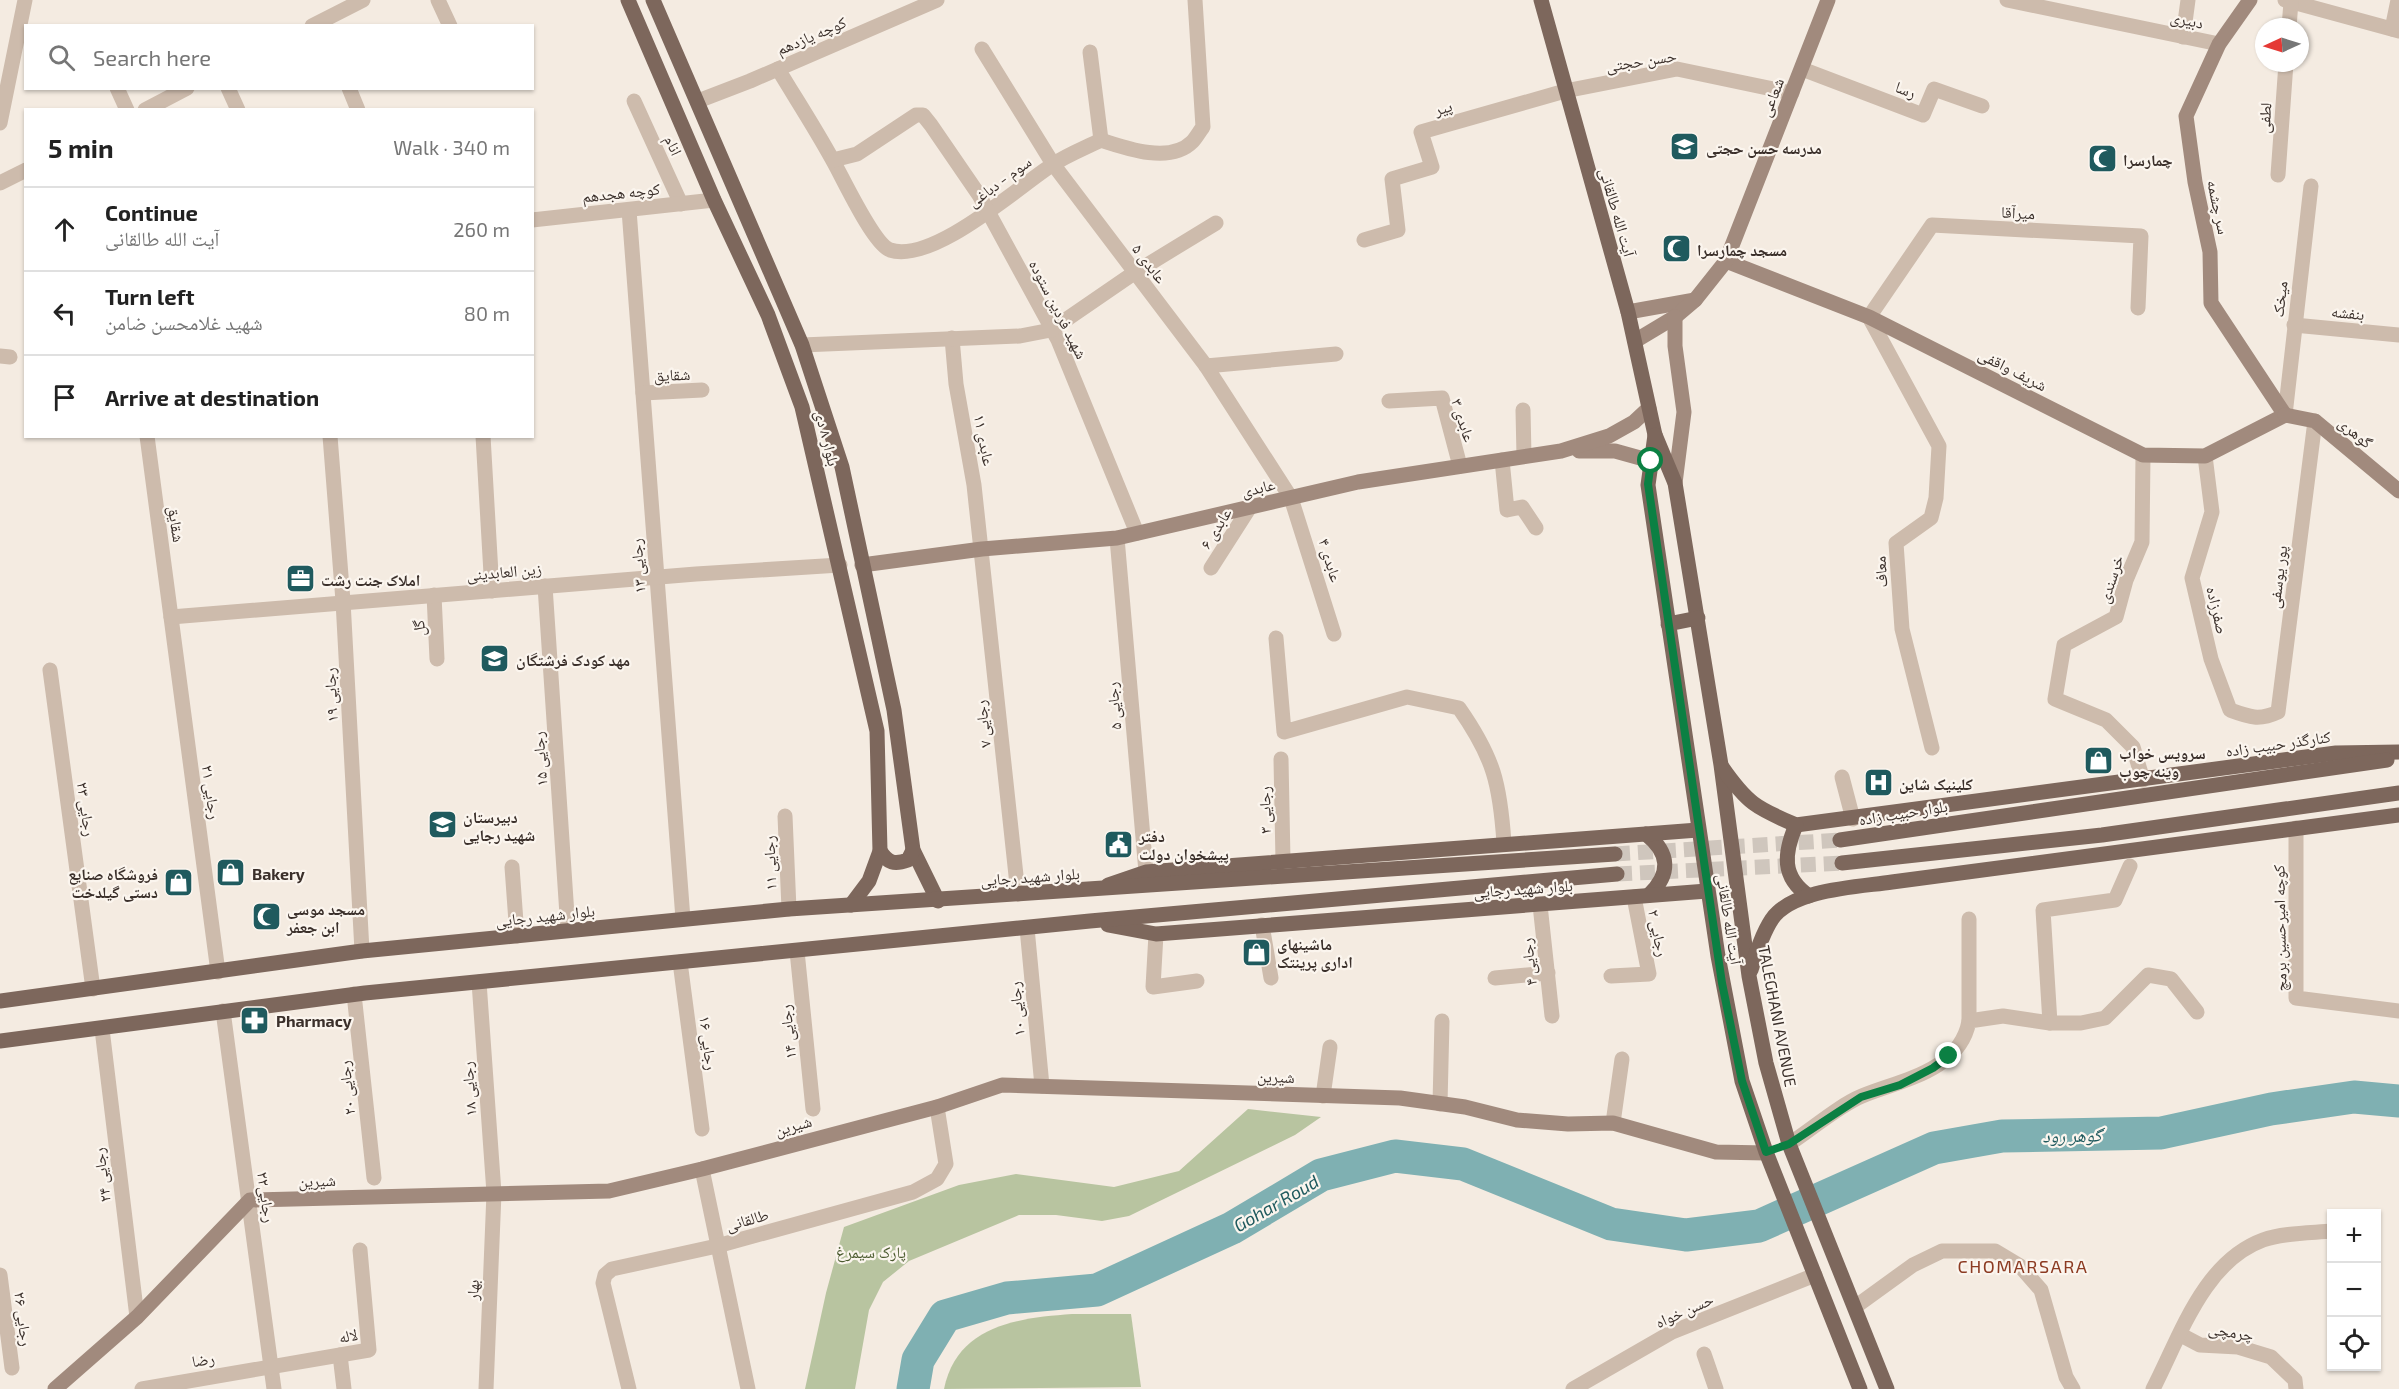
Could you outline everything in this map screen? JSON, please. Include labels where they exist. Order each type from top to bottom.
[{"type":"main road","name":"بلوار ۸ دی","points":[[628,0],[714,200],[768,315],[802,407],[877,732],[880,851],[869,881],[851,905]]},
{"type":"main road","name":"بلوار ۸ دی","points":[[653,0],[802,345],[842,467],[894,710],[913,850],[938,901]]},
{"type":"main road","name":"آیت الله طالقانی","points":[[1541,0],[1628,312],[1655,435],[1675,483],[1721,765]]},
{"type":"main road","name":"آیت الله طالقانی","points":[[1655,435],[1648,484],[1707,891],[1742,1081],[1766,1153],[1815,1275],[1856,1388]]},
{"type":"main road","points":[[1668,624],[1698,618]]},
{"type":"main road","name":"کنارگذر حبیب زاده","points":[[1721,765],[1742,795],[1764,811],[1796,825],[2336,753],[2399,752]]},
{"type":"main road","name":"بلوار حبیب زاده","points":[[1840,840],[2399,758]]},
{"type":"main road","name":"TALEGHANI AVENUE","points":[[1721,765],[1749,976],[1766,1063],[1789,1145],[1887,1389]]},
{"type":"main road","points":[[1842,863],[2102,836],[2399,793]]},
{"type":"main road","points":[[1749,976],[1772,918],[1792,902],[1809,896],[1892,882],[2399,815]]},
{"type":"main road","points":[[1796,825],[1787,846],[1786,862],[1790,877],[1809,896]]},
{"type":"main road","name":"بلوار شهید رجایی","points":[[1097,889],[1146,872],[1698,830]]},
{"type":"main road","points":[[1641,896],[1661,884],[1664,865],[1663,854],[1658,844],[1646,834]]},
{"type":"main road","points":[[880,851],[886,860],[897,864],[908,860],[913,850]]},
{"type":"main road","name":"بلوار شهید رجایی","points":[[0,1001],[362,951],[683,918],[1615,854]]},
{"type":"main road","name":"بلوار شهید رجایی","points":[[0,1041],[354,994],[1090,921],[1617,874]]},
{"type":"main road","name":"بلوار شهید رجایی","points":[[1090,921],[1156,934],[1707,891]]},
{"type":"main road","points":[[1766,1153],[1789,1145]]},
{"type":"street","points":[[0,123],[25,0]]},
{"type":"street","points":[[317,24],[363,0]]},
{"type":"street","points":[[438,0],[449,24]]},
{"type":"street","name":"کوچه یازدهم","points":[[698,101],[937,0]]},
{"type":"street","points":[[1090,52],[1101,140],[1145,153],[1181,150],[1192,142],[1203,127],[1195,0]]},
{"type":"street","name":"شعاعی","points":[[1635,341],[1675,317],[1695,300],[1726,261],[1828,0]]},
{"type":"street","name":"دبیری","points":[[2007,0],[2219,45]]},
{"type":"street","points":[[2183,37],[2188,0]]},
{"type":"street","name":"سر چشمه","points":[[2250,0],[2219,45],[2187,116],[2195,182],[2210,252],[2211,303],[2284,415]]},
{"type":"street","points":[[2289,18],[2288,1],[2395,30],[2398,0]]},
{"type":"street","name":"عابدی ۵","points":[[982,49],[1053,164],[1206,366],[1291,498]]},
{"type":"street","name":"سوم - دباغی","points":[[778,69],[833,160],[850,196],[884,246],[890,250],[919,248],[963,230],[1053,164],[1101,140]]},
{"type":"street","name":"حسن حجتی","points":[[1565,91],[1677,69],[1792,93]]},
{"type":"street","name":"رسا","points":[[1802,69],[1923,115],[1934,89],[1982,106]]},
{"type":"street","name":"لطفی","points":[[2278,175],[2285,72]]},
{"type":"street","points":[[118,90],[126,108]]},
{"type":"street","points":[[149,108],[183,90]]},
{"type":"street","points":[[229,90],[237,108]]},
{"type":"street","points":[[350,90],[357,108]]},
{"type":"street","name":"پیر","points":[[1364,240],[1398,230],[1392,179],[1432,167],[1421,132],[1565,91]]},
{"type":"street","name":"انام","points":[[634,101],[681,204]]},
{"type":"street","name":"شهید فردین ستوده","points":[[833,160],[857,154],[889,135],[904,122],[916,115],[923,115],[988,211],[1058,340],[1137,532]]},
{"type":"street","points":[[0,183],[24,174]]},
{"type":"street","name":"میخک","points":[[2284,415],[2311,186]]},
{"type":"street","name":"کوچه هجدهم","points":[[534,220],[714,200]]},
{"type":"street","name":"رجایی ۱۳","points":[[629,210],[683,918]]},
{"type":"street","points":[[802,345],[1020,336],[1051,330],[1134,273],[1216,223]]},
{"type":"street","name":"میرآقا","points":[[1869,317],[1932,225],[2141,236],[2138,308]]},
{"type":"street","name":"شریف واقفی","points":[[1726,261],[1869,317],[2143,455],[2205,456],[2284,415]]},
{"type":"street","points":[[1628,312],[1695,300]]},
{"type":"street","points":[[1675,317],[1675,346],[1684,412],[1675,483]]},
{"type":"street","name":"معاف","points":[[1869,317],[1939,446],[1936,498],[1931,518],[1896,543],[1902,629],[1932,748]]},
{"type":"street","name":"بنفشه","points":[[2294,325],[2399,335]]},
{"type":"street","name":"عابدی ۱۱","points":[[952,338],[956,384],[974,485],[982,549]]},
{"type":"street","points":[[1206,366],[1336,354]]},
{"type":"street","name":"شقایق","points":[[643,393],[702,390]]},
{"type":"street","name":"عابدی ۳","points":[[1389,401],[1442,398],[1460,466]]},
{"type":"street","name":"عابدی","points":[[862,565],[982,549],[1117,538],[1358,482],[1561,451],[1609,436],[1634,422],[1649,408]]},
{"type":"street","points":[[1523,410],[1524,456]]},
{"type":"street","name":"گوهری","points":[[2284,415],[2315,422],[2399,491]]},
{"type":"street","name":"پور یوسفی","points":[[2255,719],[2278,712],[2315,422]]},
{"type":"street","name":"شقایق","points":[[147,438],[171,617]]},
{"type":"street","name":"رجایی ۱۹","points":[[330,438],[343,601],[362,951]]},
{"type":"street","points":[[483,438],[492,591]]},
{"type":"street","points":[[1561,451],[1615,451],[1651,461]]},
{"type":"street","name":"خرسندی","points":[[2143,455],[2142,542],[2126,580],[2116,617],[2064,645],[2055,699],[2106,720],[2133,747],[2143,780]]},
{"type":"street","name":"صفرزاده","points":[[2205,456],[2211,512],[2192,578],[2211,659],[2230,710],[2255,719]]},
{"type":"street","points":[[1502,460],[1507,510],[1522,507],[1536,528]]},
{"type":"street","name":"عابدی ۴","points":[[1291,498],[1334,634]]},
{"type":"street","name":"عابدی ۶","points":[[1211,568],[1250,507]]},
{"type":"street","name":"رجایی ۵","points":[[1117,538],[1146,872]]},
{"type":"street","name":"رجایی ۷","points":[[982,549],[1018,894]]},
{"type":"street","name":"زین العابدینی","points":[[171,617],[343,601],[840,565]]},
{"type":"street","name":"رجایی ۱۵","points":[[545,586],[568,930]]},
{"type":"street","name":"گل","points":[[434,595],[437,659]]},
{"type":"street","name":"رجایی ۲۱","points":[[171,617],[218,972]]},
{"type":"street","points":[[1276,638],[1284,732],[1407,697],[1459,708],[1492,763],[1501,800],[1504,843]]},
{"type":"street","name":"رجایی ۲۳","points":[[50,670],[93,989]]},
{"type":"street","name":"رجایی ۳","points":[[1281,759],[1283,861]]},
{"type":"street","points":[[1842,777],[1853,819]]},
{"type":"street","name":"رجایی ۱۱","points":[[785,816],[789,909]]},
{"type":"street","name":"کوچه امیرحسین برمچ","points":[[2296,828],[2296,998],[2399,1011]]},
{"type":"street","points":[[2050,1023],[2043,910],[2115,900],[2130,866]]},
{"type":"street","points":[[512,867],[516,936]]},
{"type":"street","name":"رجایی ۲","points":[[1611,976],[1649,974],[1641,896]]},
{"type":"street","name":"رجایی ۴","points":[[1540,905],[1552,1016]]},
{"type":"street","points":[[1789,1145],[1861,1097],[1900,1085],[1933,1068],[1955,1048],[1967,1033],[1969,919]]},
{"type":"street","points":[[1262,925],[1271,978]]},
{"type":"street","name":"رجایی ۱۰","points":[[1027,928],[1042,1086]]},
{"type":"street","points":[[1156,934],[1153,987],[1197,981]]},
{"type":"street","name":"رجایی ۱۴","points":[[797,951],[813,1109]]},
{"type":"street","name":"رجایی ۱۶","points":[[680,962],[702,1129]]},
{"type":"street","points":[[1495,978],[1548,973]]},
{"type":"street","points":[[1969,1021],[2003,1016],[2050,1023],[2081,1023],[2105,1018],[2148,975],[2171,979],[2197,1012]]},
{"type":"street","name":"رجایی ۱۸","points":[[479,982],[494,1193]]},
{"type":"street","name":"رجایی ۲۰","points":[[354,994],[374,1178]]},
{"type":"street","name":"۲۲رجایی","points":[[223,1011],[274,1389]]},
{"type":"street","points":[[1440,1104],[1442,1021]]},
{"type":"street","name":"رجایی ۲۴","points":[[102,1029],[137,1317]]},
{"type":"street","points":[[1323,1096],[1330,1047]]},
{"type":"street","points":[[1613,1123],[1622,1059]]},
{"type":"street","name":"شیرین","points":[[250,1200],[609,1191],[937,1107],[1002,1085],[1400,1098],[1517,1120],[1568,1124],[1613,1123],[1716,1152],[1766,1153]]},
{"type":"street","name":"طالقانی","points":[[629,1389],[603,1283],[605,1275],[612,1269],[717,1246],[913,1192],[942,1174],[947,1156],[937,1107]]},
{"type":"street","points":[[702,1169],[748,1389]]},
{"type":"street","name":"بهار","points":[[486,1389],[494,1193]]},
{"type":"street","points":[[55,1389],[137,1317],[250,1200]]},
{"type":"street","points":[[2153,1389],[2204,1286],[2235,1255],[2264,1240],[2327,1232]]},
{"type":"street","name":"لاله","points":[[272,1366],[365,1351],[369,1347],[360,1250]]},
{"type":"street","points":[[1855,1307],[1913,1265],[1942,1251],[1995,1251],[2020,1266],[2041,1290],[2066,1377],[2073,1389]]},
{"type":"street","name":"رجایی ۲۶","points":[[0,1275],[12,1368]]},
{"type":"street","name":"حسن خواه","points":[[1574,1389],[1672,1332],[1815,1275]]},
{"type":"street","name":"چرمچی","points":[[2181,1335],[2200,1345],[2238,1347],[2271,1357],[2295,1380],[2296,1389]]},
{"type":"street","points":[[1704,1354],[1716,1389]]},
{"type":"street","points":[[340,1355],[344,1389]]},
{"type":"street","name":"رضا","points":[[142,1389],[272,1366]]},
{"type":"green space","name":"پارک سیمرغ","points":[[1248,1109],[1321,1117],[1295,1135],[1129,1216],[1102,1221],[1056,1215],[1019,1215],[909,1261],[883,1282],[869,1310],[855,1389],[805,1389],[826,1293],[844,1227],[959,1185],[1016,1174],[1114,1187],[1179,1171]]},
{"type":"green space","points":[[1072,1314],[1131,1314],[1141,1387],[944,1389],[951,1368],[962,1351],[976,1338],[993,1329],[1031,1318]]},
{"type":"waterway","name":"Gohar Roud","points":[[913,1389],[918,1360],[945,1316],[1007,1298],[1097,1290],[1232,1228],[1321,1175],[1395,1156],[1463,1164],[1611,1224],[1686,1235],[1759,1226],[1934,1148],[2002,1136],[2161,1133],[2271,1109],[2354,1097],[2399,1101]]},
{"type":"tunnel","points":[[1615,854],[1840,840]]},
{"type":"tunnel","points":[[1617,874],[1842,863]]},
{"type":"place","name":"مدرسه حسن حجتی","points":[[1685,147]]},
{"type":"place","name":"چمارسرا","points":[[2102,159]]},
{"type":"place","name":"مسجد چمارسرا","points":[[1676,249]]},
{"type":"place","name":"املاک جنت رشت","points":[[300,579]]},
{"type":"place","name":"مهد کودک فرشتگان","points":[[495,659]]},
{"type":"place","name":"سرویس خواب وینه چوب","points":[[2098,761]]},
{"type":"place","name":"کلینیک شاین","points":[[1878,783]]},
{"type":"place","name":"دبیرستان شهید رجایی","points":[[442,825]]},
{"type":"place","name":"دفتر پیشخوان دولت","points":[[1118,844]]},
{"type":"place","name":"Bakery","points":[[231,873]]},
{"type":"place","name":"فروشگاه صنایع دستی گیلدخت","points":[[179,882]]},
{"type":"place","name":"مسجد موسی ابن جعفر","points":[[266,917]]},
{"type":"place","name":"ماشینهای اداری پرینتک","points":[[1256,952]]},
{"type":"place","name":"Pharmacy","points":[[255,1020]]},
{"type":"district","name":"CHOMARSARA","points":[[2023,1266]]},
{"type":"route","points":[[1651,461],[1648,484],[1722,983],[1742,1081],[1766,1152],[1789,1144],[1861,1097],[1900,1085],[1933,1068],[1949,1056]]},
{"type":"water label","name":"گوهر رود","points":[[2072,1135]]}]
